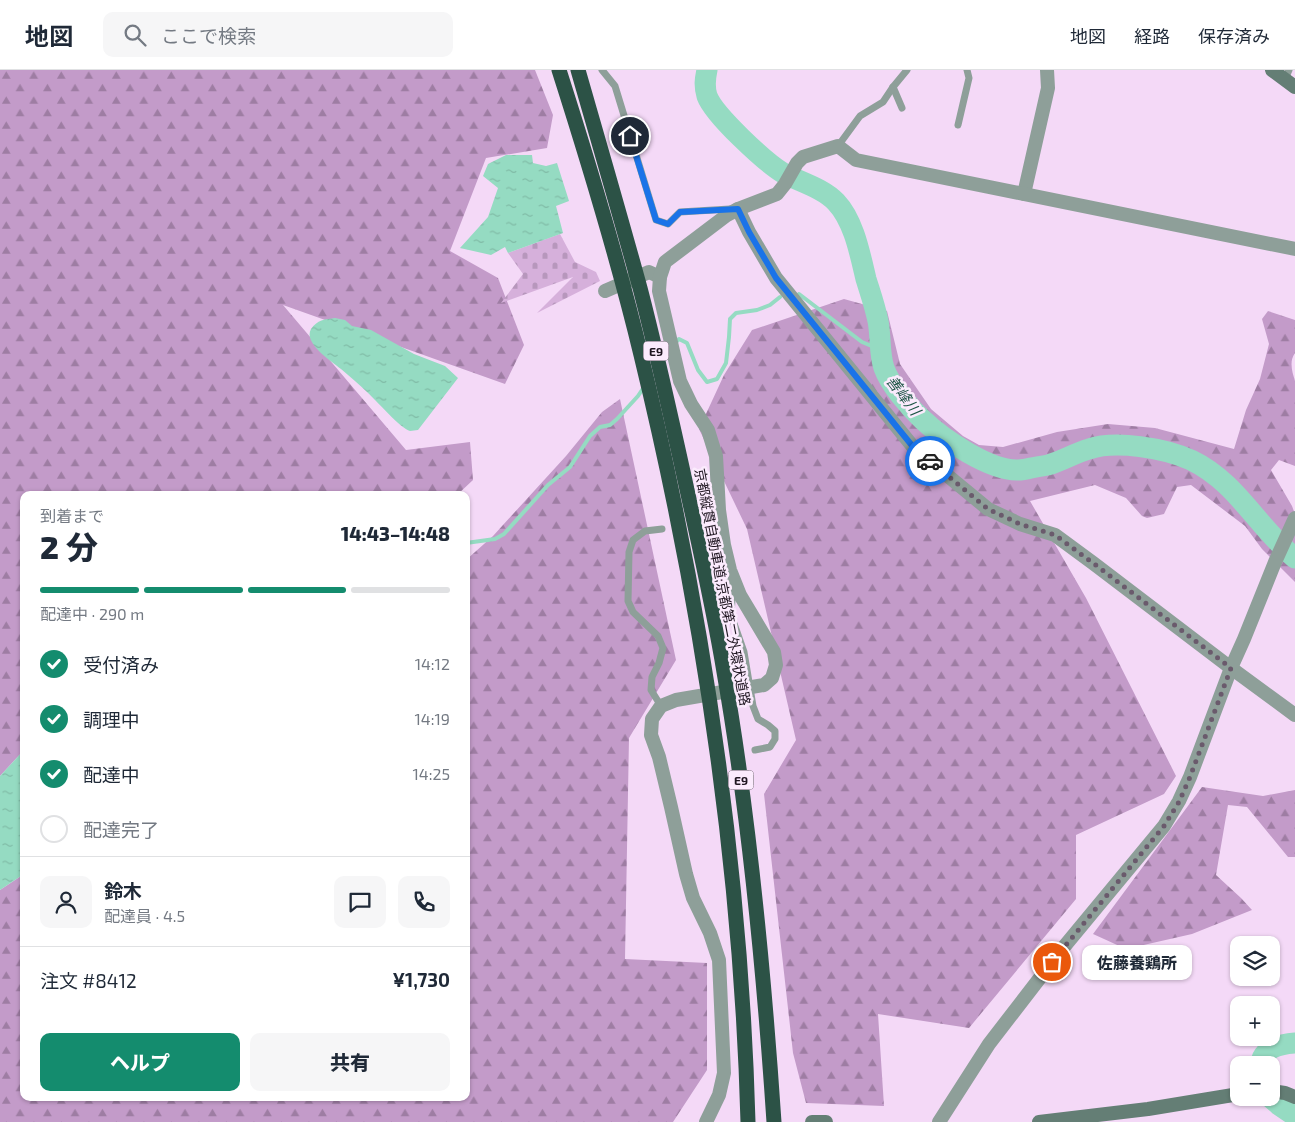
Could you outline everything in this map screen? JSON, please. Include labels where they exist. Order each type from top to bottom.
[{"type":"highway","name":"E9","points":[[559,70],[608,232],[641,354],[682,544],[703,664],[725,815],[740,964],[748,1090],[748,1122]]},
{"type":"highway","name":"京都縦貫自動車道;京都第二外環状道路","points":[[578,70],[654,342],[684,474],[724,671],[736,745],[758,918],[774,1122]]},
{"type":"main road","points":[[1272,70],[1290,79]]},
{"type":"main road","points":[[1280,1093],[1295,1097]]},
{"type":"main road","points":[[1039,1122],[1148,1109],[1230,1095]]},
{"type":"main road","points":[[812,1122],[826,1122]]},
{"type":"street","points":[[1024,194],[1048,88],[1047,70]]},
{"type":"street","points":[[706,1122],[719,1095],[724,1073],[719,960],[710,933],[693,898],[686,874],[659,757],[651,735],[652,719],[661,706],[676,700],[764,685],[772,678],[776,666],[774,652],[740,595],[730,570],[724,546],[719,510],[716,456],[708,430],[691,404],[680,381],[659,292],[660,278],[665,262],[727,215],[777,194],[803,157],[838,146],[856,160],[1295,249]]},
{"type":"street","points":[[738,209],[776,278],[914,448],[988,509],[1020,524],[1055,535],[1295,715]]},
{"type":"street","points":[[605,291],[649,272],[660,278]]},
{"type":"street","points":[[939,1122],[989,1044],[1063,948],[1172,814],[1190,777],[1231,668],[1294,520]]},
{"type":"lane","points":[[602,70],[615,86],[656,220],[668,224],[680,212],[738,209]]},
{"type":"lane","points":[[838,146],[860,116],[883,102],[907,70]]},
{"type":"lane","points":[[958,125],[969,78],[967,70]]},
{"type":"lane","points":[[893,87],[902,108]]},
{"type":"lane","points":[[661,706],[650,690],[652,677],[662,648],[658,636],[633,612],[628,601],[629,552],[633,540],[645,531],[662,529]]},
{"type":"lane","points":[[737,588],[732,600],[731,616],[744,652],[752,706],[758,719],[768,724],[775,731],[775,739],[770,747],[754,750]]},
{"type":"green space","points":[[0,70],[535,70],[553,115],[547,148],[486,158],[450,251],[498,278],[524,345],[505,384],[283,305],[406,450],[470,442],[473,480],[461,491],[20,491],[20,754],[0,776]]},
{"type":"green space","points":[[560,234],[575,262],[596,272],[600,281],[537,313],[573,277],[501,303],[523,274],[508,253]]},
{"type":"green space","points":[[844,299],[887,311],[900,364],[931,409],[963,436],[979,445],[1003,447],[1057,432],[1108,424],[1155,428],[1234,449],[1246,410],[1260,379],[1269,344],[1262,319],[1268,311],[1295,320],[1295,353],[1292,370],[1295,381],[1295,466],[1279,460],[1271,470],[1295,514],[1295,582],[1262,549],[1245,526],[1191,485],[1177,487],[1164,514],[1147,518],[1142,516],[1126,498],[1095,485],[1030,501],[1086,598],[1176,776],[1164,794],[1076,835],[1076,899],[969,1028],[878,1014],[884,1106],[806,1103],[793,1053],[764,794],[796,740],[747,529],[699,429],[724,375],[752,330]]},
{"type":"green space","points":[[620,399],[676,660],[629,738],[625,959],[707,963],[707,1070],[673,1122],[0,1122],[0,890],[20,877],[20,1101],[470,1101],[470,556],[493,536],[566,456],[602,412]]},
{"type":"green space","points":[[1202,787],[1263,796],[1295,790],[1295,857],[1288,857],[1247,807],[1228,805],[1216,875],[1252,910],[1192,934],[1126,949],[1093,934]]},
{"type":"water","points":[[506,155],[532,155],[533,163],[546,166],[557,163],[569,201],[556,206],[563,233],[508,253],[505,247],[491,255],[460,248],[488,217],[498,188],[483,176],[488,164]]},
{"type":"water","points":[[335,318],[345,320],[352,326],[371,330],[414,354],[445,366],[458,378],[418,430],[410,431],[401,425],[361,386],[314,346],[310,334],[313,326],[319,322]]},
{"type":"water","points":[[20,754],[20,877],[0,890],[0,776]]},
{"type":"waterway","name":"善峰川","points":[[707,70],[705,83],[707,96],[729,126],[753,149],[783,173],[825,193],[842,210],[856,238],[879,327],[881,356],[884,368],[901,396],[932,428],[981,460],[1007,469],[1021,470],[1048,465],[1089,449],[1113,445],[1154,449],[1180,456],[1207,469],[1221,480],[1269,533],[1295,558]]},
{"type":"waterway","points":[[799,294],[862,342],[881,350]]},
{"type":"waterway","points":[[675,343],[679,339],[687,343],[698,370],[707,382],[717,379],[726,363],[730,319],[736,313],[757,310],[770,305],[780,297]]},
{"type":"waterway","points":[[470,542],[495,539],[504,534],[548,485],[570,467],[590,436],[600,427],[610,425],[617,419],[644,387]]},
{"type":"waterway","points":[[1264,1056],[1273,1048],[1295,1043]]},
{"type":"waterway","points":[[1280,1106],[1295,1116]]},
{"type":"way so far","points":[[930,461],[988,509],[1020,524],[1055,535],[1231,668],[1190,777],[1172,814],[1052,962]]},
{"type":"place","name":"佐藤養鶏所","points":[[1052,962]]},
{"type":"route","points":[[630,136],[656,220],[668,224],[680,212],[738,209],[776,278],[914,448],[930,461]]}]
